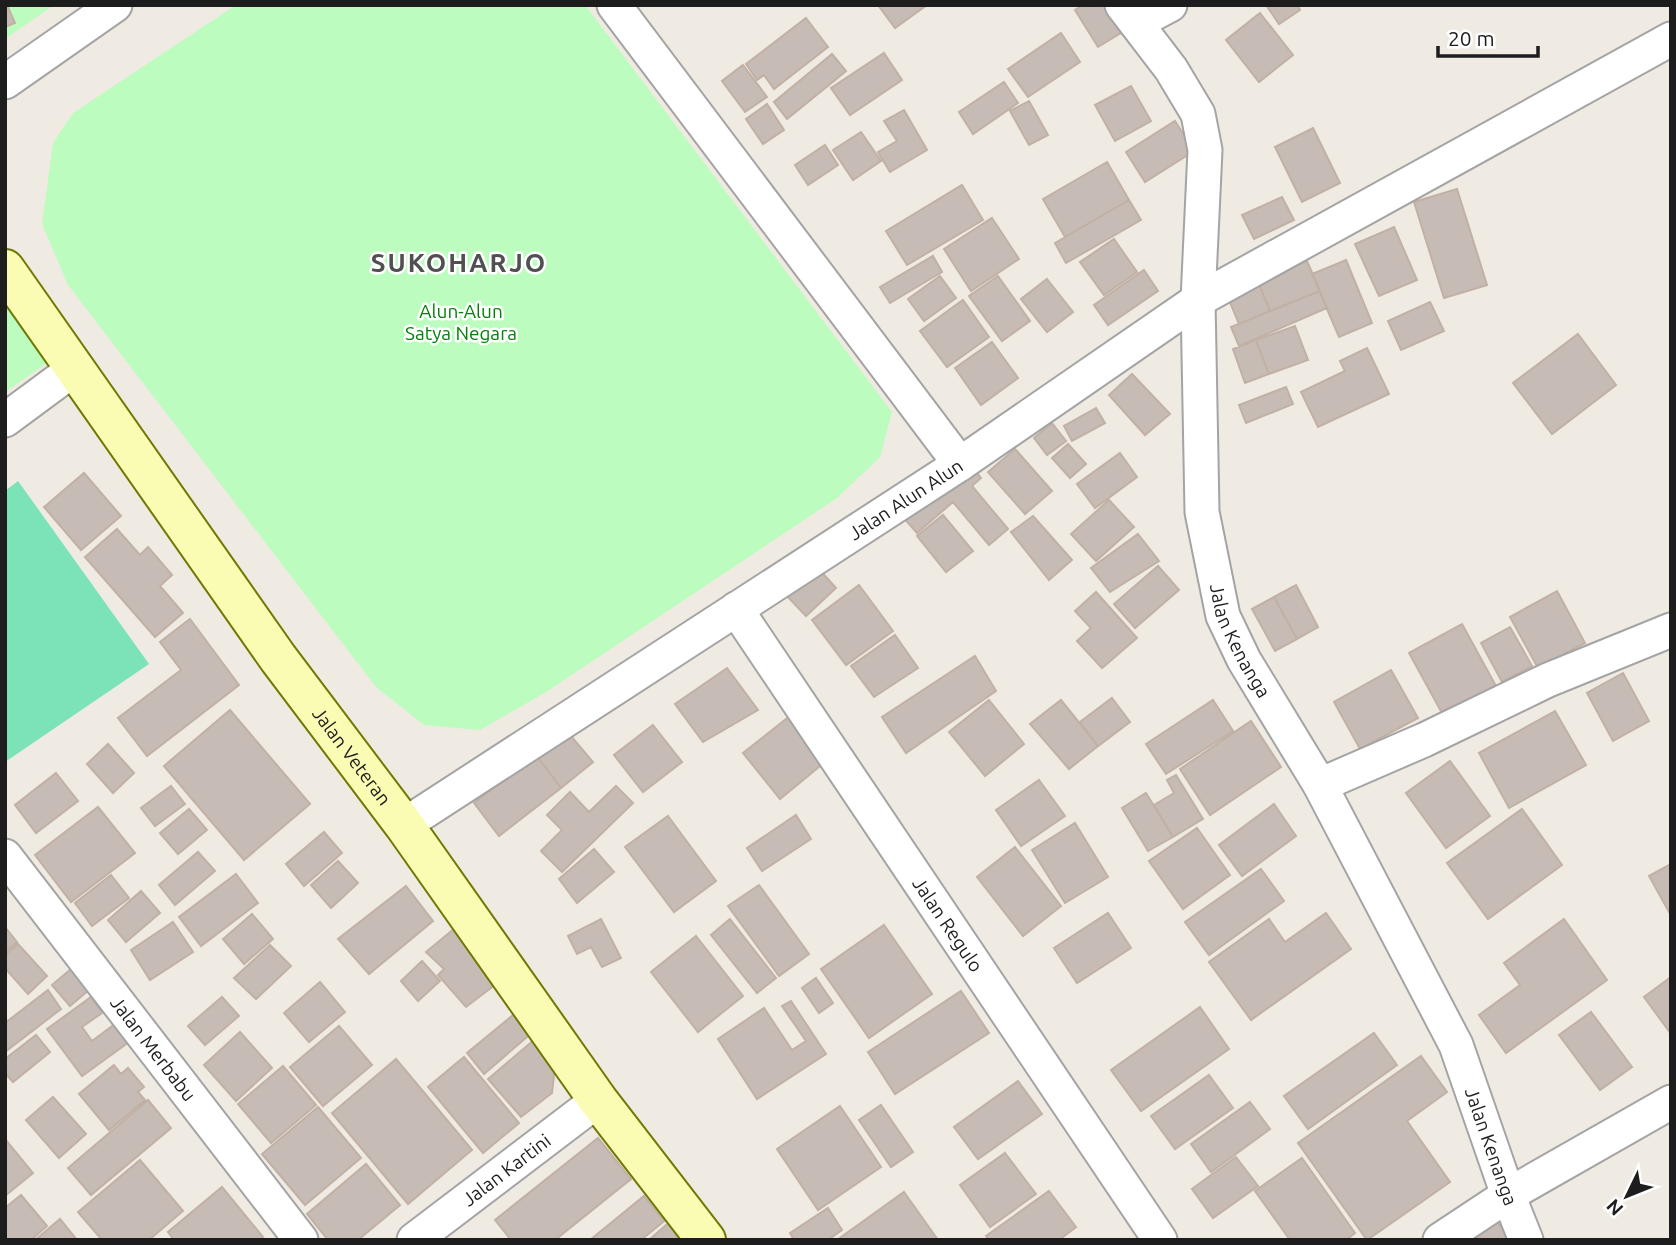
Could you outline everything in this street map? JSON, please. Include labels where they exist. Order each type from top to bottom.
[{"type":"main road","name":"Jalan Veteran","points":[[5,269],[278,658],[404,825],[598,1100],[706,1240]]},
{"type":"street","points":[[5,82],[115,5]]},
{"type":"street","points":[[1129,14],[1170,5]]},
{"type":"street","name":"Jalan Alun Alun","points":[[404,825],[960,464],[622,8]]},
{"type":"street","name":"Jalan Kenanga","points":[[1129,14],[1171,69],[1198,114],[1205,150],[1198,300],[1202,512],[1223,616],[1244,660],[1321,785],[1457,1045],[1508,1195],[1527,1240]]},
{"type":"street","points":[[960,464],[1198,300],[1671,39]]},
{"type":"street","points":[[5,420],[74,369]]},
{"type":"street","name":"Jalan Regulo","points":[[736,609],[1160,1240]]},
{"type":"street","points":[[1321,785],[1424,740],[1548,680],[1671,631]]},
{"type":"street","name":"Jalan Merbabu","points":[[5,856],[301,1240]]},
{"type":"street","name":"Jalan Kartini","points":[[414,1240],[598,1100]]},
{"type":"street","points":[[1440,1240],[1508,1195],[1671,1102]]},
{"type":"green space","points":[[5,5],[54,5],[5,39]]},
{"type":"green space","name":"Alun-Alun Satya Negara","points":[[236,5],[585,5],[892,412],[880,457],[837,498],[546,692],[480,730],[424,725],[376,687],[68,285],[42,224],[53,143],[73,113]]},
{"type":"green space","points":[[5,290],[53,359],[5,392]]},
{"type":"green space","points":[[18,481],[149,664],[5,762],[5,491]]},
{"type":"building","points":[[5,5],[15,23],[5,27]]},
{"type":"building","points":[[878,5],[927,5],[895,28]]},
{"type":"building","points":[[1083,5],[1104,5],[1121,33],[1098,47],[1075,10]]},
{"type":"building","points":[[1266,5],[1297,5],[1300,10],[1279,24]]},
{"type":"building","points":[[1260,13],[1293,55],[1259,82],[1226,40]]},
{"type":"building","points":[[806,18],[828,47],[774,89],[764,75],[757,80],[746,64]]},
{"type":"building","points":[[1061,33],[1080,62],[1028,97],[1008,69]]},
{"type":"building","points":[[884,53],[902,80],[850,115],[831,88]]},
{"type":"building","points":[[832,54],[846,71],[787,119],[774,102]]},
{"type":"building","points":[[743,65],[767,97],[745,112],[722,81]]},
{"type":"building","points":[[1004,82],[1018,103],[973,134],[959,112]]},
{"type":"building","points":[[1131,86],[1151,121],[1115,141],[1095,105]]},
{"type":"building","points":[[1029,101],[1048,135],[1029,145],[1010,111]]},
{"type":"building","points":[[767,104],[784,130],[763,144],[746,119]]},
{"type":"building","points":[[904,110],[927,150],[890,172],[878,152],[897,141],[884,121]]},
{"type":"building","points":[[1175,121],[1194,151],[1145,182],[1126,152]]},
{"type":"building","points":[[1313,128],[1340,183],[1302,202],[1275,147]]},
{"type":"building","points":[[861,132],[881,161],[853,180],[833,150]]},
{"type":"building","points":[[825,145],[838,165],[808,185],[795,165]]},
{"type":"building","points":[[1107,162],[1129,200],[1065,237],[1043,199]]},
{"type":"building","points":[[962,185],[983,220],[907,265],[886,231]]},
{"type":"building","points":[[1457,189],[1487,285],[1444,298],[1414,202]]},
{"type":"building","points":[[1282,197],[1294,220],[1254,239],[1242,215]]},
{"type":"building","points":[[1129,200],[1141,220],[1066,263],[1055,243]]},
{"type":"building","points":[[992,218],[1019,259],[971,291],[944,249]]},
{"type":"building","points":[[1394,227],[1417,280],[1379,296],[1355,244]]},
{"type":"building","points":[[1114,239],[1137,272],[1104,295],[1080,262]]},
{"type":"building","points":[[933,256],[942,272],[890,303],[880,287]]},
{"type":"building","points":[[1346,260],[1372,323],[1339,337],[1312,274]]},
{"type":"building","points":[[1307,261],[1320,291],[1270,311],[1258,282]]},
{"type":"building","points":[[1144,270],[1158,291],[1108,325],[1094,305]]},
{"type":"building","points":[[940,276],[956,298],[924,321],[908,299]]},
{"type":"building","points":[[998,276],[1030,321],[1002,341],[969,296]]},
{"type":"building","points":[[1047,279],[1073,312],[1047,332],[1021,299]]},
{"type":"building","points":[[1258,282],[1270,311],[1239,324],[1227,295]]},
{"type":"building","points":[[1320,291],[1327,308],[1239,346],[1231,327]]},
{"type":"building","points":[[963,300],[989,337],[947,367],[920,331]]},
{"type":"building","points":[[1430,302],[1444,331],[1401,350],[1388,321]]},
{"type":"building","points":[[1295,326],[1308,360],[1269,374],[1256,340]]},
{"type":"building","points":[[1578,334],[1616,385],[1552,434],[1513,383]]},
{"type":"building","points":[[1256,340],[1269,374],[1245,383],[1233,349]]},
{"type":"building","points":[[992,342],[1018,378],[981,405],[955,368]]},
{"type":"building","points":[[1367,348],[1389,394],[1318,427],[1301,392],[1345,371],[1340,361]]},
{"type":"building","points":[[1132,374],[1170,414],[1145,435],[1109,395]]},
{"type":"building","points":[[1286,387],[1293,404],[1246,423],[1239,405]]},
{"type":"building","points":[[1096,408],[1105,423],[1072,441],[1064,426]]},
{"type":"building","points":[[1052,423],[1066,441],[1047,455],[1034,438]]},
{"type":"building","points":[[1068,444],[1086,464],[1070,478],[1052,458]]},
{"type":"building","points":[[1015,449],[1052,491],[1025,514],[988,472]]},
{"type":"building","points":[[1120,453],[1137,477],[1095,508],[1077,484]]},
{"type":"building","points":[[968,462],[981,478],[972,486],[1008,529],[989,545],[953,502],[917,533],[903,517]]},
{"type":"building","points":[[84,473],[121,516],[81,550],[44,507]]},
{"type":"building","points":[[1109,500],[1134,527],[1096,561],[1071,534]]},
{"type":"building","points":[[943,515],[973,551],[946,572],[917,536]]},
{"type":"building","points":[[1033,516],[1072,560],[1049,580],[1011,532]]},
{"type":"building","points":[[117,529],[140,555],[148,547],[172,575],[160,586],[183,613],[155,637],[85,557]]},
{"type":"building","points":[[1138,534],[1159,561],[1110,592],[1091,568]]},
{"type":"building","points":[[816,566],[836,588],[806,616],[785,594]]},
{"type":"building","points":[[1158,566],[1179,590],[1135,628],[1114,604]]},
{"type":"building","points":[[859,585],[893,631],[846,665],[812,620]]},
{"type":"building","points":[[1296,585],[1318,627],[1297,639],[1274,597]]},
{"type":"building","points":[[1557,591],[1585,643],[1538,668],[1510,617]]},
{"type":"building","points":[[1096,592],[1137,638],[1102,668],[1077,641],[1091,628],[1075,611]]},
{"type":"building","points":[[1274,597],[1297,639],[1275,651],[1252,609]]},
{"type":"building","points":[[190,619],[239,685],[147,756],[118,718],[181,670],[160,642]]},
{"type":"building","points":[[1462,624],[1496,686],[1443,715],[1409,653]]},
{"type":"building","points":[[1510,627],[1532,666],[1502,682],[1481,643]]},
{"type":"building","points":[[895,635],[918,668],[874,697],[851,666]]},
{"type":"building","points":[[975,656],[996,691],[906,753],[882,717]]},
{"type":"building","points":[[727,668],[758,710],[703,742],[675,704]]},
{"type":"building","points":[[1391,670],[1418,718],[1360,749],[1334,702]]},
{"type":"building","points":[[1623,673],[1649,721],[1613,741],[1587,693]]},
{"type":"building","points":[[1112,698],[1130,722],[1098,746],[1080,722]]},
{"type":"building","points":[[989,700],[1024,744],[985,776],[949,732]]},
{"type":"building","points":[[1061,700],[1098,746],[1069,769],[1030,724]]},
{"type":"building","points":[[1213,700],[1233,731],[1166,774],[1146,744]]},
{"type":"building","points":[[230,710],[310,804],[244,860],[164,766]]},
{"type":"building","points":[[1555,711],[1586,765],[1509,808],[1479,753]]},
{"type":"building","points":[[795,712],[831,757],[780,799],[743,753]]},
{"type":"building","points":[[1251,721],[1281,767],[1210,815],[1180,769]]},
{"type":"building","points":[[653,725],[682,762],[643,792],[614,755]]},
{"type":"building","points":[[565,729],[593,762],[561,788],[536,755]]},
{"type":"building","points":[[108,744],[134,773],[113,793],[87,764]]},
{"type":"building","points":[[536,755],[561,788],[499,836],[474,803]]},
{"type":"building","points":[[1450,761],[1490,816],[1446,848],[1406,793]]},
{"type":"building","points":[[56,773],[78,801],[36,833],[15,805]]},
{"type":"building","points":[[1176,775],[1203,819],[1173,837],[1154,805],[1174,793],[1167,780]]},
{"type":"building","points":[[1039,780],[1065,816],[1021,846],[996,810]]},
{"type":"building","points":[[171,786],[185,804],[155,826],[141,808]]},
{"type":"building","points":[[616,786],[633,803],[562,872],[541,851],[562,830],[547,815],[570,792],[589,812]]},
{"type":"building","points":[[1146,793],[1173,837],[1148,851],[1122,808]]},
{"type":"building","points":[[1274,804],[1296,836],[1242,876],[1219,845]]},
{"type":"building","points":[[98,807],[135,853],[71,902],[35,855]]},
{"type":"building","points":[[189,809],[207,830],[178,854],[160,833]]},
{"type":"building","points":[[1522,809],[1562,865],[1488,919],[1447,863]]},
{"type":"building","points":[[796,815],[811,839],[762,871],[747,848]]},
{"type":"building","points":[[668,816],[716,881],[674,912],[625,847]]},
{"type":"building","points":[[1075,823],[1108,877],[1065,903],[1032,850]]},
{"type":"building","points":[[1197,828],[1230,875],[1183,909],[1149,861]]},
{"type":"building","points":[[324,832],[342,853],[304,886],[286,864]]},
{"type":"building","points":[[1015,847],[1061,906],[1023,936],[977,877]]},
{"type":"building","points":[[594,849],[614,872],[577,903],[559,879]]},
{"type":"building","points":[[198,852],[215,871],[175,905],[159,885]]},
{"type":"building","points":[[338,861],[358,883],[331,908],[311,885]]},
{"type":"building","points":[[1671,864],[1671,911],[1669,912],[1649,876]]},
{"type":"building","points":[[1261,869],[1284,901],[1209,955],[1185,922]]},
{"type":"building","points":[[236,874],[258,903],[201,946],[179,917]]},
{"type":"building","points":[[111,875],[129,898],[92,926],[75,903]]},
{"type":"building","points":[[759,885],[809,954],[779,976],[728,906]]},
{"type":"building","points":[[406,886],[433,921],[369,974],[338,939]]},
{"type":"building","points":[[141,891],[160,913],[126,942],[108,920]]},
{"type":"building","points":[[1108,913],[1131,948],[1077,983],[1054,948]]},
{"type":"building","points":[[1326,913],[1351,949],[1251,1020],[1209,962],[1269,919],[1285,942]]},
{"type":"building","points":[[252,914],[273,939],[244,964],[223,939]]},
{"type":"building","points":[[601,919],[621,958],[602,967],[591,947],[577,954],[568,936]]},
{"type":"building","points":[[730,919],[776,978],[757,993],[711,935]]},
{"type":"building","points":[[1564,919],[1607,980],[1506,1053],[1479,1015],[1520,985],[1504,963]]},
{"type":"building","points":[[173,922],[193,952],[150,980],[131,950]]},
{"type":"building","points":[[460,924],[504,978],[466,1007],[438,975],[444,969],[426,952]]},
{"type":"building","points":[[884,925],[932,994],[869,1038],[821,969]]},
{"type":"building","points":[[5,927],[17,942],[5,952]]},
{"type":"building","points":[[696,936],[743,996],[698,1032],[651,972]]},
{"type":"building","points":[[18,944],[47,976],[28,994],[5,968],[5,955]]},
{"type":"building","points":[[270,945],[291,966],[256,999],[234,978]]},
{"type":"building","points":[[422,961],[440,981],[418,1001],[401,981]]},
{"type":"building","points":[[71,969],[89,990],[70,1006],[52,985]]},
{"type":"building","points":[[1671,977],[1671,1034],[1644,997]]},
{"type":"building","points":[[816,978],[833,1003],[819,1013],[802,988]]},
{"type":"building","points":[[320,982],[345,1012],[309,1042],[284,1013]]},
{"type":"building","points":[[48,990],[61,1009],[5,1052],[5,1023]]},
{"type":"building","points":[[961,991],[989,1033],[895,1094],[868,1052]]},
{"type":"building","points":[[91,997],[102,1013],[82,1027],[92,1041],[115,1024],[129,1042],[82,1076],[47,1029]]},
{"type":"building","points":[[222,997],[239,1016],[205,1045],[188,1026]]},
{"type":"building","points":[[791,1001],[826,1054],[757,1099],[718,1039],[764,1008],[792,1050],[806,1041],[782,1006]]},
{"type":"building","points":[[1200,1007],[1229,1049],[1141,1111],[1111,1070]]},
{"type":"building","points":[[519,1010],[535,1030],[484,1074],[467,1053]]},
{"type":"building","points":[[1591,1012],[1632,1067],[1600,1090],[1559,1035]]},
{"type":"building","points":[[339,1026],[372,1065],[323,1106],[290,1067]]},
{"type":"building","points":[[240,1032],[272,1068],[236,1101],[204,1065]]},
{"type":"building","points":[[1374,1033],[1397,1065],[1308,1129],[1284,1096]]},
{"type":"building","points":[[36,1035],[50,1052],[13,1082],[5,1073],[5,1059]]},
{"type":"building","points":[[534,1040],[555,1066],[552,1093],[521,1117],[488,1079]]},
{"type":"building","points":[[1421,1056],[1447,1092],[1407,1121],[1450,1182],[1367,1240],[1298,1143]]},
{"type":"building","points":[[464,1057],[519,1123],[483,1153],[428,1087]]},
{"type":"building","points":[[396,1059],[472,1150],[408,1204],[332,1113]]},
{"type":"building","points":[[114,1065],[121,1074],[128,1068],[144,1087],[138,1092],[145,1100],[109,1130],[79,1094]]},
{"type":"building","points":[[283,1066],[316,1105],[271,1143],[238,1104]]},
{"type":"building","points":[[1209,1075],[1233,1108],[1175,1149],[1151,1116]]},
{"type":"building","points":[[1018,1081],[1042,1114],[978,1159],[954,1127]]},
{"type":"building","points":[[53,1097],[86,1134],[59,1158],[26,1120]]},
{"type":"building","points":[[148,1100],[171,1128],[91,1195],[68,1168]]},
{"type":"building","points":[[1250,1102],[1270,1129],[1211,1172],[1191,1144]]},
{"type":"building","points":[[881,1105],[913,1152],[891,1167],[859,1120]]},
{"type":"building","points":[[840,1106],[881,1167],[818,1210],[777,1149]]},
{"type":"building","points":[[318,1107],[361,1158],[305,1205],[262,1154]]},
{"type":"building","points":[[598,1138],[631,1179],[555,1240],[511,1240],[495,1220]]},
{"type":"building","points":[[5,1139],[33,1173],[5,1196]]},
{"type":"building","points":[[1005,1153],[1036,1194],[990,1227],[960,1185]]},
{"type":"building","points":[[1236,1157],[1258,1186],[1213,1218],[1192,1189]]},
{"type":"building","points":[[1302,1158],[1355,1233],[1346,1240],[1290,1240],[1255,1191]]},
{"type":"building","points":[[140,1160],[183,1211],[149,1240],[102,1240],[78,1212]]},
{"type":"building","points":[[366,1164],[400,1205],[358,1240],[328,1240],[307,1214]]},
{"type":"building","points":[[222,1187],[263,1237],[260,1240],[174,1240],[168,1232]]},
{"type":"building","points":[[1049,1191],[1076,1227],[1059,1240],[989,1240],[986,1236]]},
{"type":"building","points":[[904,1192],[938,1240],[837,1240]]},
{"type":"building","points":[[21,1195],[47,1226],[31,1240],[5,1240],[5,1208]]},
{"type":"building","points":[[644,1196],[664,1221],[641,1240],[590,1240]]},
{"type":"building","points":[[828,1208],[842,1230],[828,1240],[794,1240],[790,1233]]},
{"type":"building","points":[[1493,1215],[1509,1240],[1456,1240]]},
{"type":"building","points":[[60,1219],[77,1240],[35,1240]]},
{"type":"building","points":[[673,1219],[691,1240],[649,1240]]},
{"type":"district","name":"SUKOHARJO","points":[[459,262]]}]
